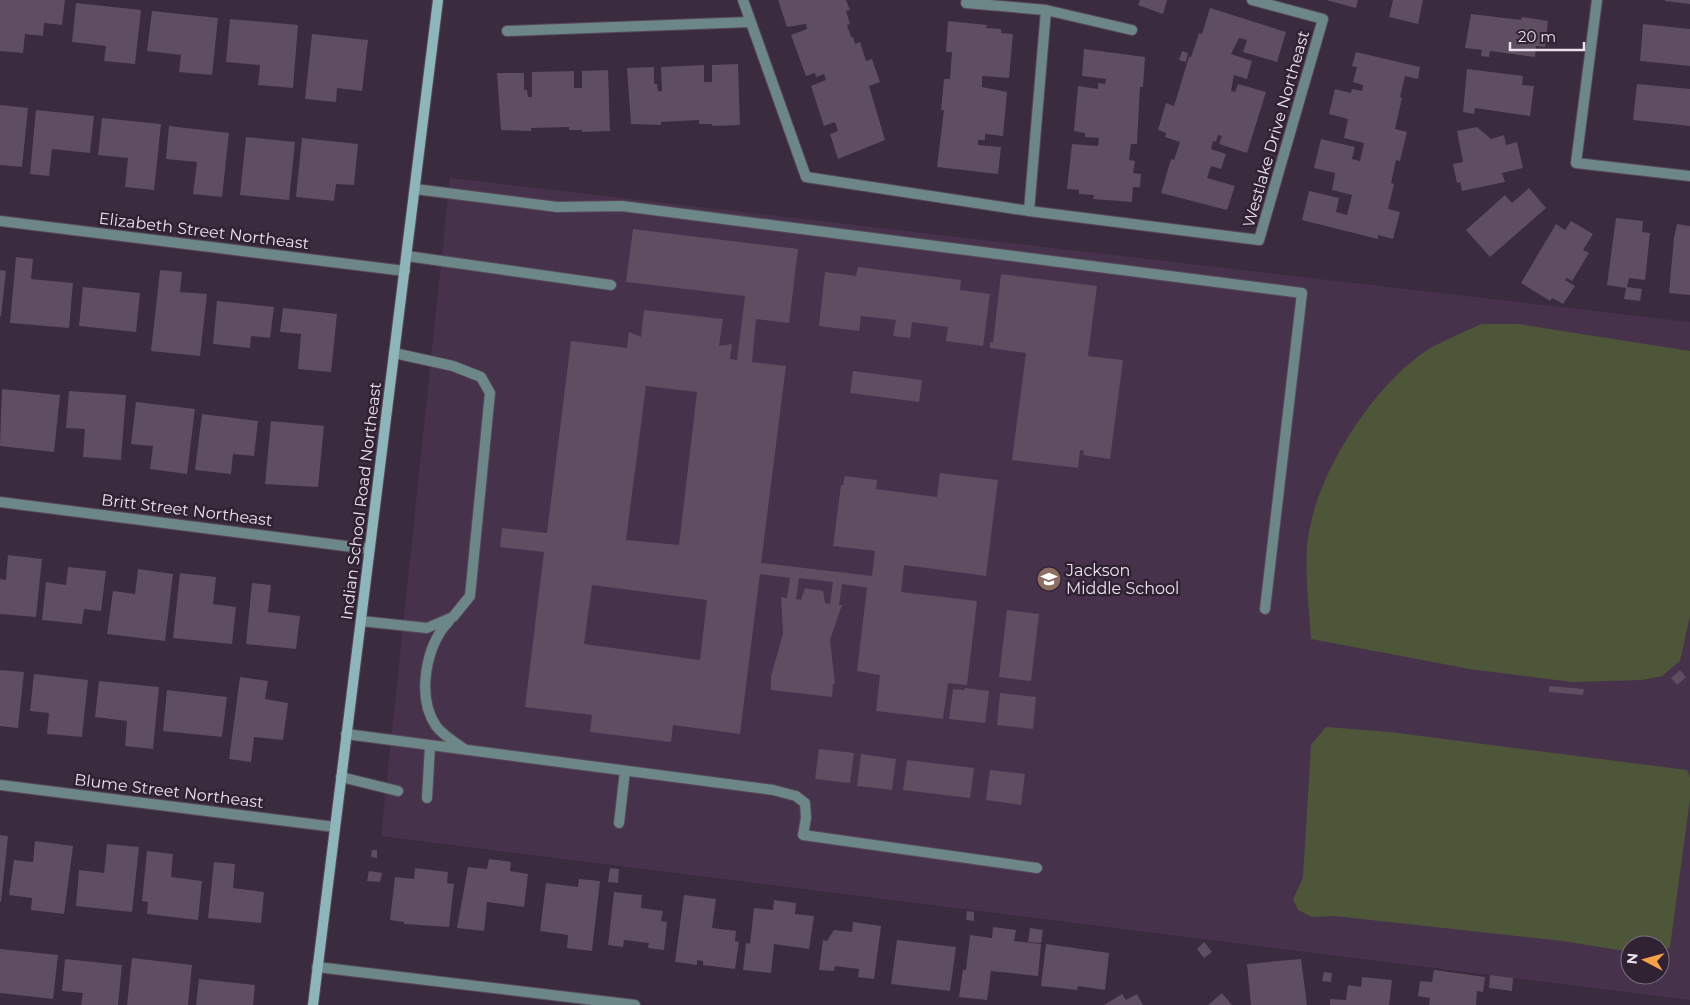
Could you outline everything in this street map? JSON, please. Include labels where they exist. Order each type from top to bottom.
[{"type":"street","name":"Indian School Road Northeast","points":[[313,1005],[407,256],[436,0]]},
{"type":"street","name":"Westlake Drive Northeast","points":[[743,0],[806,177],[1029,212],[1259,240],[1324,19],[1252,0]]},
{"type":"street","points":[[1596,0],[1576,163],[1690,176]]},
{"type":"street","points":[[966,3],[1046,10],[1132,30]]},
{"type":"street","points":[[1029,212],[1046,10]]},
{"type":"street","points":[[507,31],[750,22]]},
{"type":"street","points":[[415,188],[557,207],[622,206],[1302,292],[1265,609]]},
{"type":"street","name":"Elizabeth Street Northeast","points":[[0,221],[405,271]]},
{"type":"street","points":[[407,256],[611,285]]},
{"type":"street","points":[[394,354],[453,366],[480,377],[490,393],[470,596],[440,630],[433,646],[428,671],[427,698],[430,713],[436,726],[466,750]]},
{"type":"street","name":"Britt Street Northeast","points":[[0,502],[370,549]]},
{"type":"street","points":[[361,621],[427,628],[453,617]]},
{"type":"street","points":[[346,734],[773,790],[796,796],[805,803],[806,818],[803,835],[1037,868]]},
{"type":"street","points":[[427,798],[430,746]]},
{"type":"street","points":[[619,823],[625,771]]},
{"type":"street","points":[[341,777],[398,790]]},
{"type":"street","name":"Blume Street Northeast","points":[[0,785],[335,827]]},
{"type":"street","points":[[317,967],[634,1005]]},
{"type":"shaded area","name":"Jackson Middle School","points":[[450,178],[1690,322],[1690,1000],[381,836]]},
{"type":"green space","points":[[1482,324],[1518,324],[1690,351],[1690,616],[1680,661],[1662,676],[1642,680],[1572,682],[1470,669],[1311,639],[1307,547],[1311,520],[1334,462],[1350,434],[1390,382],[1412,362],[1434,346]]},
{"type":"green space","points":[[1326,727],[1390,732],[1687,770],[1690,777],[1690,799],[1670,947],[1670,935],[1620,935],[1620,950],[1563,941],[1334,916],[1312,917],[1298,910],[1293,899],[1303,878],[1311,745]]},
{"type":"building","points":[[0,0],[65,0],[62,25],[44,23],[43,36],[25,34],[23,53],[0,51]]},
{"type":"building","points":[[778,0],[846,0],[850,10],[846,11],[850,24],[847,25],[851,37],[853,37],[855,44],[860,42],[866,61],[872,59],[880,82],[869,86],[885,140],[838,159],[830,134],[838,131],[835,122],[824,126],[811,86],[826,80],[824,74],[816,77],[815,73],[806,76],[791,35],[807,29],[806,24],[787,27]]},
{"type":"building","points":[[1140,0],[1167,0],[1163,14],[1138,5]]},
{"type":"building","points":[[1326,0],[1358,0],[1356,8]]},
{"type":"building","points":[[1393,0],[1423,0],[1418,24],[1389,17]]},
{"type":"building","points":[[1690,0],[1690,4],[1665,1]]},
{"type":"building","points":[[76,3],[141,10],[135,64],[104,61],[106,46],[72,42]]},
{"type":"building","points":[[1210,8],[1286,32],[1277,62],[1243,52],[1247,40],[1239,38],[1231,54],[1252,61],[1247,79],[1234,75],[1231,91],[1235,92],[1238,84],[1266,92],[1247,153],[1219,144],[1222,136],[1218,135],[1216,142],[1213,141],[1211,149],[1226,154],[1221,169],[1211,166],[1207,178],[1235,186],[1227,210],[1161,193],[1171,159],[1174,160],[1180,142],[1165,137],[1166,133],[1158,130],[1166,103],[1174,106],[1189,57],[1191,57],[1199,33],[1202,34]]},
{"type":"building","points":[[152,11],[218,18],[212,75],[179,72],[181,55],[147,51]]},
{"type":"building","points":[[1471,14],[1521,20],[1522,17],[1548,21],[1545,47],[1536,46],[1535,57],[1490,51],[1489,57],[1481,56],[1482,50],[1465,48]]},
{"type":"building","points":[[230,19],[298,25],[293,88],[258,85],[260,65],[226,62]]},
{"type":"building","points":[[948,21],[987,25],[986,28],[1001,29],[1001,33],[1013,34],[1009,78],[982,76],[982,87],[1007,92],[1003,136],[985,134],[985,140],[978,140],[978,145],[1001,147],[998,174],[937,167],[944,110],[941,110],[944,79],[950,79],[952,52],[946,52]]},
{"type":"building","points":[[1643,24],[1690,29],[1690,66],[1640,61]]},
{"type":"building","points":[[312,34],[368,40],[362,91],[337,88],[336,102],[305,99]]},
{"type":"building","points":[[1084,49],[1145,57],[1143,87],[1140,87],[1137,144],[1131,144],[1129,160],[1135,161],[1133,173],[1141,174],[1140,187],[1133,187],[1132,202],[1093,199],[1094,195],[1079,194],[1079,190],[1067,189],[1072,144],[1098,146],[1099,138],[1085,137],[1085,133],[1074,131],[1078,86],[1098,89],[1098,83],[1105,84],[1106,79],[1082,76]]},
{"type":"building","points":[[1182,51],[1188,53],[1186,62],[1179,60]]},
{"type":"building","points":[[1356,52],[1420,67],[1418,79],[1405,76],[1400,97],[1402,98],[1395,129],[1407,132],[1400,161],[1396,160],[1391,183],[1394,184],[1388,209],[1400,212],[1393,239],[1378,235],[1378,239],[1302,220],[1309,191],[1339,198],[1336,212],[1347,215],[1352,195],[1332,190],[1335,173],[1314,168],[1321,139],[1355,147],[1352,159],[1360,161],[1364,143],[1344,138],[1348,119],[1329,114],[1335,89],[1351,93],[1352,89],[1362,91],[1363,85],[1353,82],[1357,67],[1352,66]]},
{"type":"building","points":[[738,64],[740,125],[712,126],[712,124],[699,124],[699,120],[661,122],[661,125],[631,124],[627,68],[654,67],[654,84],[657,84],[658,91],[662,91],[661,67],[704,65],[704,82],[712,82],[712,65]]},
{"type":"building","points":[[1467,69],[1523,76],[1522,85],[1534,86],[1530,116],[1475,108],[1474,114],[1463,112]]},
{"type":"building","points":[[608,70],[610,131],[582,132],[582,130],[569,130],[569,127],[531,128],[531,131],[501,130],[497,73],[524,73],[524,90],[527,90],[528,97],[532,97],[532,72],[574,71],[574,88],[582,88],[582,71]]},
{"type":"building","points":[[1637,84],[1690,89],[1690,126],[1633,120]]},
{"type":"building","points":[[0,105],[28,108],[22,167],[0,165]]},
{"type":"building","points":[[36,110],[94,116],[90,153],[52,149],[49,176],[30,174]]},
{"type":"building","points":[[102,118],[161,124],[154,190],[125,187],[128,158],[98,155]]},
{"type":"building","points":[[169,126],[229,133],[222,197],[193,194],[197,162],[166,159]]},
{"type":"building","points":[[1477,127],[1491,139],[1504,135],[1506,145],[1517,142],[1523,168],[1502,173],[1505,182],[1462,191],[1460,182],[1457,183],[1453,164],[1463,162],[1457,131]]},
{"type":"building","points":[[246,137],[295,142],[289,200],[240,195]]},
{"type":"building","points":[[302,138],[358,144],[354,185],[336,184],[334,201],[296,197]]},
{"type":"building","points":[[1529,188],[1546,208],[1490,257],[1466,230],[1505,195],[1512,203]]},
{"type":"building","points":[[1616,218],[1643,221],[1642,232],[1650,233],[1645,280],[1629,278],[1627,287],[1642,289],[1640,301],[1624,299],[1626,288],[1607,285]]},
{"type":"building","points":[[1571,221],[1593,234],[1583,250],[1589,253],[1572,281],[1567,278],[1565,280],[1575,286],[1563,304],[1552,298],[1550,301],[1521,283],[1556,224],[1565,230]]},
{"type":"building","points":[[1677,224],[1690,226],[1690,295],[1669,293]]},
{"type":"building","points":[[633,229],[798,249],[789,323],[756,319],[752,362],[786,366],[761,563],[872,576],[875,551],[833,546],[841,485],[843,485],[845,476],[877,480],[876,489],[937,497],[940,473],[998,480],[986,576],[904,565],[901,592],[977,601],[967,685],[948,683],[943,719],[876,711],[880,675],[857,671],[867,588],[870,588],[842,584],[839,605],[842,605],[830,640],[835,684],[833,684],[832,697],[771,690],[771,676],[783,634],[781,597],[787,598],[790,578],[760,574],[740,734],[673,725],[671,742],[590,732],[592,715],[525,707],[544,552],[500,547],[502,528],[547,533],[571,341],[627,348],[629,332],[641,337],[644,310],[723,319],[719,346],[732,344],[730,359],[737,360],[745,296],[626,282]],"holes":[[[646,386],[697,392],[679,545],[626,540]],[[799,578],[833,582],[830,604],[825,603],[823,591],[805,588],[801,600],[796,599]],[[592,585],[707,600],[700,660],[584,644]]]},
{"type":"building","points":[[16,257],[33,259],[31,279],[73,283],[69,328],[10,323]]},
{"type":"building","points":[[858,267],[961,280],[960,290],[990,294],[983,346],[946,341],[948,327],[912,322],[910,338],[893,336],[896,320],[861,316],[859,331],[819,326],[825,272],[856,276]]},
{"type":"building","points":[[0,270],[6,271],[1,316],[0,316]]},
{"type":"building","points":[[160,270],[182,272],[180,292],[207,294],[200,356],[151,351]]},
{"type":"building","points":[[1001,274],[1097,286],[1088,356],[1123,360],[1110,459],[1083,455],[1084,451],[1080,450],[1078,468],[1012,460],[1026,353],[990,348],[990,342],[993,343]]},
{"type":"building","points":[[83,287],[140,293],[136,332],[79,326]]},
{"type":"building","points":[[217,301],[274,307],[270,338],[251,336],[250,348],[213,344]]},
{"type":"building","points":[[283,308],[337,314],[331,372],[298,369],[301,334],[280,332]]},
{"type":"building","points":[[853,371],[922,380],[919,402],[850,393]]},
{"type":"building","points":[[2,389],[60,395],[54,452],[0,446]]},
{"type":"building","points":[[69,391],[126,395],[121,460],[83,457],[85,429],[66,428]]},
{"type":"building","points":[[136,402],[195,409],[187,474],[150,469],[153,446],[131,444]]},
{"type":"building","points":[[202,414],[258,421],[254,456],[233,454],[231,474],[195,470]]},
{"type":"building","points":[[271,421],[324,426],[318,487],[265,484]]},
{"type":"building","points":[[8,555],[42,559],[36,617],[0,614],[0,579],[6,580]]},
{"type":"building","points":[[68,567],[106,571],[101,611],[84,609],[82,624],[42,620],[46,582],[66,585]]},
{"type":"building","points":[[138,569],[173,574],[165,641],[107,634],[113,591],[135,594]]},
{"type":"building","points":[[180,573],[216,577],[213,604],[236,607],[232,644],[173,638]]},
{"type":"building","points":[[252,583],[271,585],[268,612],[300,616],[296,649],[246,644]]},
{"type":"building","points":[[1007,610],[1039,614],[1031,681],[999,677]]},
{"type":"building","points":[[0,670],[24,672],[18,728],[0,726]]},
{"type":"building","points":[[1680,670],[1686,677],[1677,685],[1671,678]]},
{"type":"building","points":[[34,674],[88,680],[82,737],[47,734],[49,713],[30,711]]},
{"type":"building","points":[[240,677],[268,681],[265,699],[288,703],[283,740],[254,737],[251,762],[229,759]]},
{"type":"building","points":[[99,681],[159,687],[153,749],[125,746],[127,721],[95,717]]},
{"type":"building","points":[[1549,686],[1584,689],[1583,695],[1549,692]]},
{"type":"building","points":[[965,688],[989,691],[985,723],[949,719],[953,689],[964,690]]},
{"type":"building","points":[[167,690],[227,697],[222,737],[163,731]]},
{"type":"building","points":[[1000,693],[1036,697],[1033,729],[997,725]]},
{"type":"building","points":[[819,749],[854,753],[850,783],[815,779]]},
{"type":"building","points":[[861,754],[896,759],[892,790],[857,786]]},
{"type":"building","points":[[907,760],[974,768],[970,798],[903,790]]},
{"type":"building","points":[[990,770],[1025,774],[1021,805],[986,800]]},
{"type":"building","points":[[0,835],[8,836],[1,902],[0,902]]},
{"type":"building","points":[[35,841],[73,846],[64,914],[31,910],[32,898],[9,895],[14,860],[33,862]]},
{"type":"building","points":[[107,844],[139,847],[132,912],[76,906],[79,870],[104,873]]},
{"type":"building","points":[[372,850],[377,850],[377,858],[371,857]]},
{"type":"building","points":[[147,851],[173,854],[171,877],[202,881],[198,920],[147,914],[148,902],[142,901]]},
{"type":"building","points":[[489,859],[511,862],[510,871],[528,874],[524,907],[487,902],[484,931],[457,928],[468,867],[487,869]]},
{"type":"building","points":[[214,862],[235,864],[233,888],[264,892],[261,923],[208,918]]},
{"type":"building","points":[[415,868],[448,872],[447,883],[454,884],[449,927],[404,924],[404,922],[390,920],[395,877],[414,879]]},
{"type":"building","points":[[610,868],[619,869],[618,883],[608,882]]},
{"type":"building","points":[[369,871],[382,873],[380,882],[367,881]]},
{"type":"building","points":[[579,879],[600,881],[592,951],[567,948],[568,935],[540,931],[546,883],[578,887]]},
{"type":"building","points":[[614,892],[642,895],[641,908],[663,911],[661,921],[667,922],[664,950],[648,948],[649,943],[624,940],[623,947],[608,945]]},
{"type":"building","points":[[684,895],[716,899],[712,928],[736,931],[735,941],[739,942],[735,969],[703,965],[703,961],[697,960],[697,965],[675,962]]},
{"type":"building","points":[[774,900],[796,903],[795,914],[814,916],[809,949],[774,944],[771,973],[743,970],[746,943],[750,944],[754,908],[773,910]]},
{"type":"building","points":[[967,911],[974,912],[974,921],[966,920]]},
{"type":"building","points":[[853,922],[881,926],[874,979],[858,977],[859,969],[835,966],[834,971],[819,970],[823,940],[827,941],[834,930],[852,932]]},
{"type":"building","points":[[993,927],[1016,930],[1014,941],[1041,944],[1038,976],[991,971],[987,1000],[959,997],[963,970],[966,970],[970,935],[992,938]]},
{"type":"building","points":[[1030,928],[1043,930],[1041,943],[1028,942]]},
{"type":"building","points":[[897,940],[956,947],[950,991],[891,984]]},
{"type":"building","points":[[1204,942],[1212,952],[1204,958],[1197,949]]},
{"type":"building","points":[[1046,944],[1109,953],[1105,990],[1078,986],[1077,990],[1041,986]]},
{"type":"building","points":[[0,949],[58,955],[53,999],[0,993]]},
{"type":"building","points":[[132,958],[192,965],[188,1005],[127,1005]]},
{"type":"building","points":[[65,959],[122,965],[118,1005],[81,1005],[83,993],[62,991]]},
{"type":"building","points":[[1301,959],[1307,1005],[1251,1005],[1247,964]]},
{"type":"building","points":[[1434,970],[1485,977],[1483,992],[1477,991],[1476,1005],[1429,1005],[1430,998],[1418,996],[1420,981],[1432,982]]},
{"type":"building","points":[[1324,972],[1332,973],[1331,982],[1322,981]]},
{"type":"building","points":[[1490,975],[1513,978],[1512,991],[1489,988]]},
{"type":"building","points":[[1362,977],[1392,980],[1389,1005],[1330,1005],[1330,999],[1346,1000],[1348,985],[1361,987]]},
{"type":"building","points":[[199,979],[255,985],[253,1005],[196,1005]]},
{"type":"building","points":[[1222,993],[1232,1005],[1208,1005]]},
{"type":"building","points":[[1122,994],[1126,1000],[1137,994],[1143,1005],[1104,1005]]},
{"type":"place","name":"Jackson Middle School","points":[[1049,579]]}]
